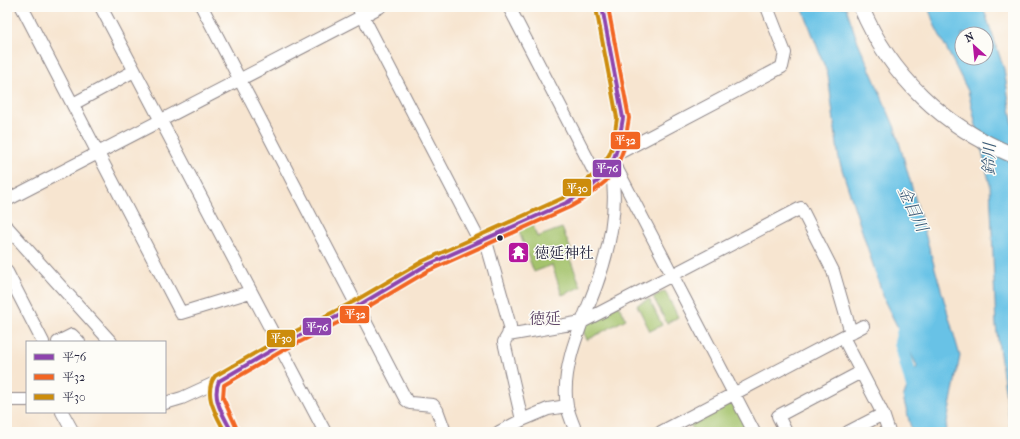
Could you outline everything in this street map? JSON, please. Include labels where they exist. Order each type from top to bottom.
[{"type":"main road","points":[[861,7],[872,30],[894,66],[917,92],[950,121],[989,145],[1013,155]]},
{"type":"street","points":[[22,7],[181,313],[250,292]]},
{"type":"street","points":[[101,7],[325,432]]},
{"type":"street","points":[[202,7],[356,307],[406,400],[410,403],[433,405],[445,432]]},
{"type":"street","points":[[7,200],[240,81],[360,11],[380,7]]},
{"type":"street","points":[[509,7],[598,179]]},
{"type":"street","points":[[576,432],[567,406],[570,358],[607,253],[612,225],[614,160],[622,136],[622,112],[602,7]]},
{"type":"street","points":[[166,402],[219,381],[279,346],[356,307],[425,266],[482,239],[568,202],[588,189],[614,160],[782,67],[785,53],[767,7]]},
{"type":"street","points":[[360,11],[482,239],[510,326],[508,335],[504,342],[522,420]]},
{"type":"street","points":[[73,104],[134,71]]},
{"type":"street","points":[[614,160],[618,171],[754,432]]},
{"type":"street","points":[[508,335],[582,322],[801,208],[833,271],[847,335],[861,372],[883,414],[889,432]]},
{"type":"street","points":[[7,227],[110,341]]},
{"type":"street","points":[[7,272],[42,341]]},
{"type":"street","points":[[661,432],[863,326]]},
{"type":"street","points":[[60,341],[72,335],[79,341]]},
{"type":"street","points":[[786,432],[778,416],[861,372]]},
{"type":"street","points":[[219,381],[215,386],[215,397],[232,432]]},
{"type":"street","points":[[7,400],[26,400]]},
{"type":"street","points":[[499,432],[548,409],[567,406]]},
{"type":"street","points":[[63,413],[73,432]]},
{"type":"street","points":[[848,432],[883,414]]},
{"type":"green space","points":[[532,223],[537,237],[562,228],[574,257],[570,259],[581,287],[562,295],[552,265],[534,272],[518,229]]},
{"type":"green space","points":[[665,291],[678,317],[667,323],[653,297]]},
{"type":"green space","points":[[649,299],[662,325],[650,331],[637,305]]},
{"type":"green space","points":[[618,305],[626,319],[587,340],[583,331],[586,322]]},
{"type":"green space","points":[[732,399],[747,428],[739,432],[694,432],[689,422]]},
{"type":"water","points":[[802,7],[846,7],[856,37],[895,128],[960,356],[945,432],[912,432],[903,397],[917,366],[885,302],[839,160],[828,75]]},
{"type":"water","points":[[928,7],[983,7],[989,26],[954,26],[954,63],[935,26]]},
{"type":"water","name":"鈴川","points":[[994,39],[1004,69],[1013,126],[1013,432],[1011,432],[996,326],[990,185],[968,91],[955,66],[994,66]]},
{"type":"waterway","name":"金目川","points":[[907,318],[901,343],[914,391],[932,432]]},
{"type":"transit line","name":"平76","points":[[232,432],[217,401],[217,388],[219,381],[279,346],[356,307],[425,266],[568,202],[601,178],[614,158],[618,146],[623,118],[602,7]]},
{"type":"transit line","name":"平32","points":[[237,429],[223,398],[224,385],[282,351],[359,312],[428,271],[570,207],[584,199],[606,181],[619,161],[624,148],[629,118],[608,7]]},
{"type":"transit line","name":"平30","points":[[225,432],[215,412],[210,397],[211,383],[215,376],[276,341],[353,302],[423,261],[565,197],[596,173],[609,155],[613,145],[617,118],[596,8]]},
{"type":"place","name":"徳延神社","points":[[518,253]]},
{"type":"district","name":"徳延","points":[[545,318]]}]
